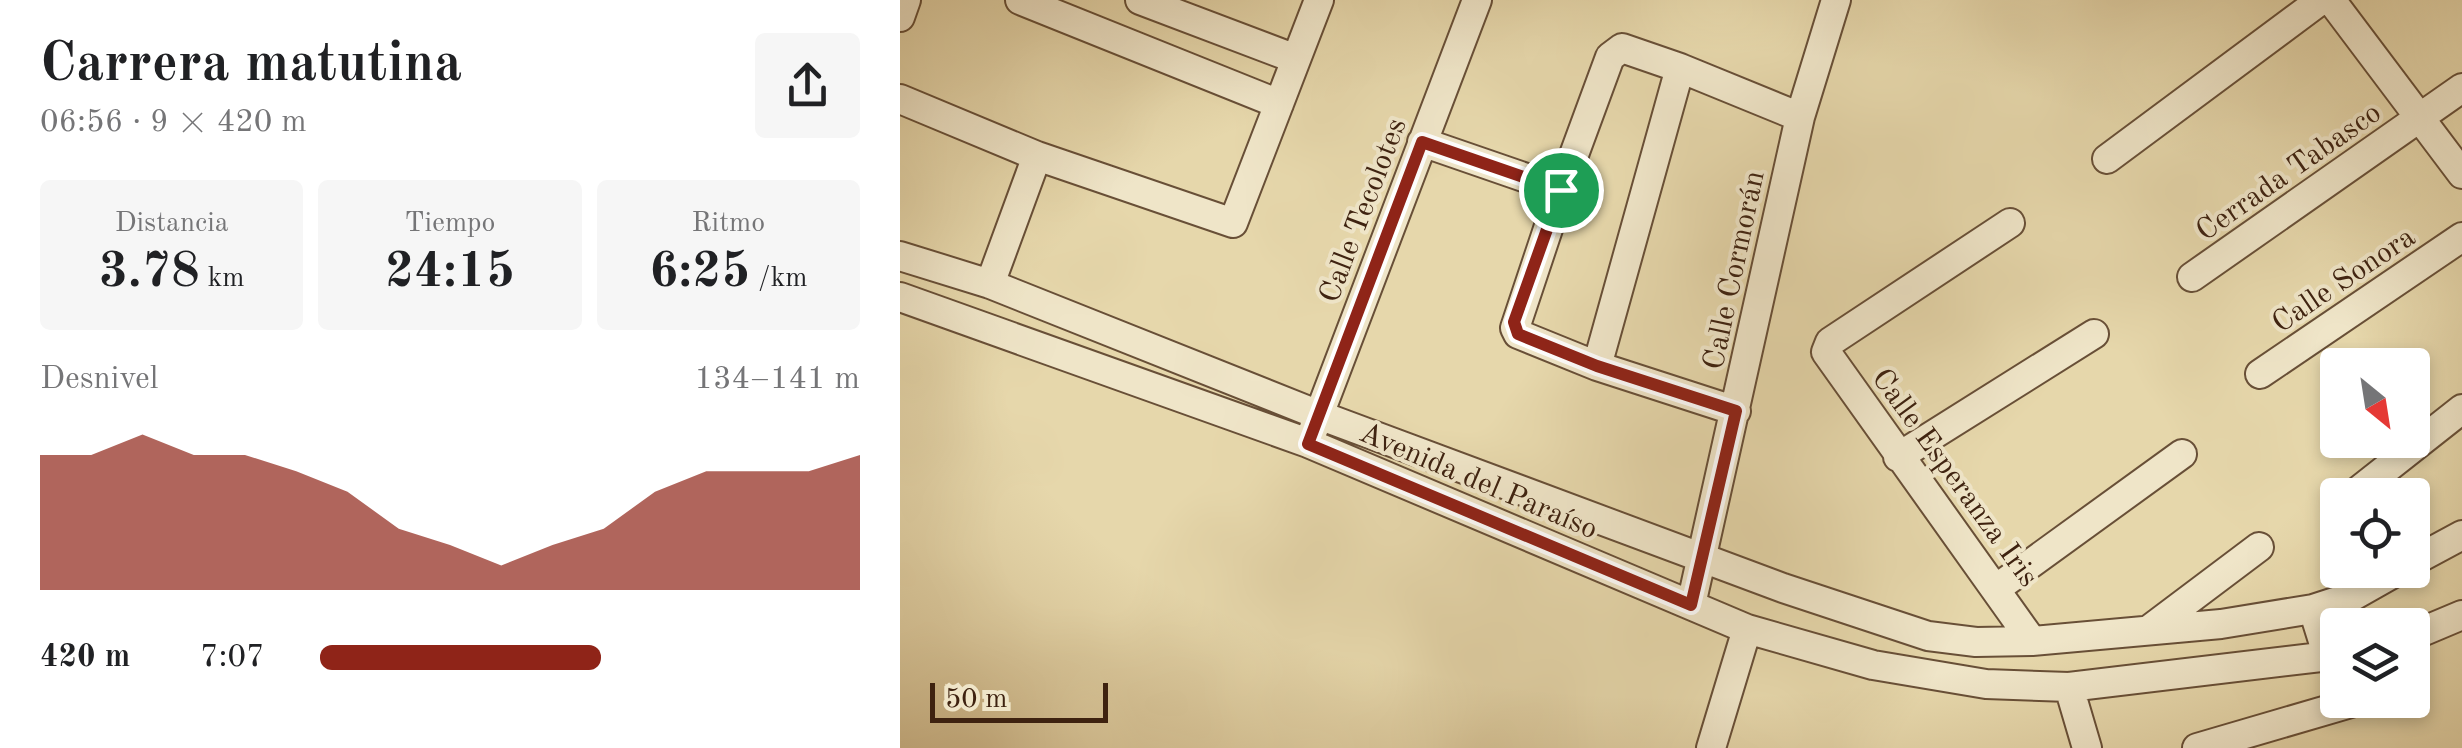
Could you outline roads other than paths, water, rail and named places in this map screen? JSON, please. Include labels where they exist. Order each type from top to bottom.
[{"type":"street","points":[[900,17],[906,0]]},
{"type":"street","points":[[1020,0],[1279,104]]},
{"type":"street","points":[[1140,0],[1296,60]]},
{"type":"street","points":[[900,99],[1037,156],[1232,223],[1319,0]]},
{"type":"street","name":"Calle Tecolotes","points":[[1308,444],[1477,0]]},
{"type":"street","name":"Calle Cormorán","points":[[1691,605],[1800,116],[1836,0]]},
{"type":"street","points":[[2107,158],[2321,0]]},
{"type":"street","points":[[2331,0],[2462,174]]},
{"type":"street","points":[[1736,411],[1597,366],[1518,334],[1515,328],[1610,57],[1622,48],[1800,116]]},
{"type":"street","points":[[1597,366],[1680,68]]},
{"type":"street","name":"Cerrada Tabasco","points":[[2192,277],[2462,88]]},
{"type":"street","points":[[1422,142],[1561,190]]},
{"type":"street","points":[[990,284],[1037,156]]},
{"type":"street","name":"Calle Esperanza Iris","points":[[2010,223],[1830,342],[1826,352],[2032,641]]},
{"type":"street","name":"Calle Sonora","points":[[2260,374],[2462,237]]},
{"type":"street","name":"Avenida del Paraíso","points":[[900,256],[990,284],[1319,414],[1783,588],[1928,636],[1976,642],[2032,641],[2221,624],[2313,609],[2367,588]]},
{"type":"street","name":"Avenida del Paraíso","points":[[900,297],[1308,444],[1747,629],[1918,675],[1986,684],[2069,686],[2320,657]]},
{"type":"street","points":[[1898,457],[2094,334]]},
{"type":"street","points":[[2374,478],[2462,408]]},
{"type":"street","points":[[1997,588],[2182,454]]},
{"type":"street","points":[[2430,552],[2462,535]]},
{"type":"street","points":[[2150,629],[2259,547]]},
{"type":"street","points":[[2313,609],[2320,625]]},
{"type":"street","points":[[2430,628],[2462,615]]},
{"type":"street","points":[[1711,748],[1747,629]]},
{"type":"street","points":[[1918,675],[1928,636]]},
{"type":"street","points":[[2069,686],[2088,748]]},
{"type":"street","points":[[2197,748],[2320,712]]}]
